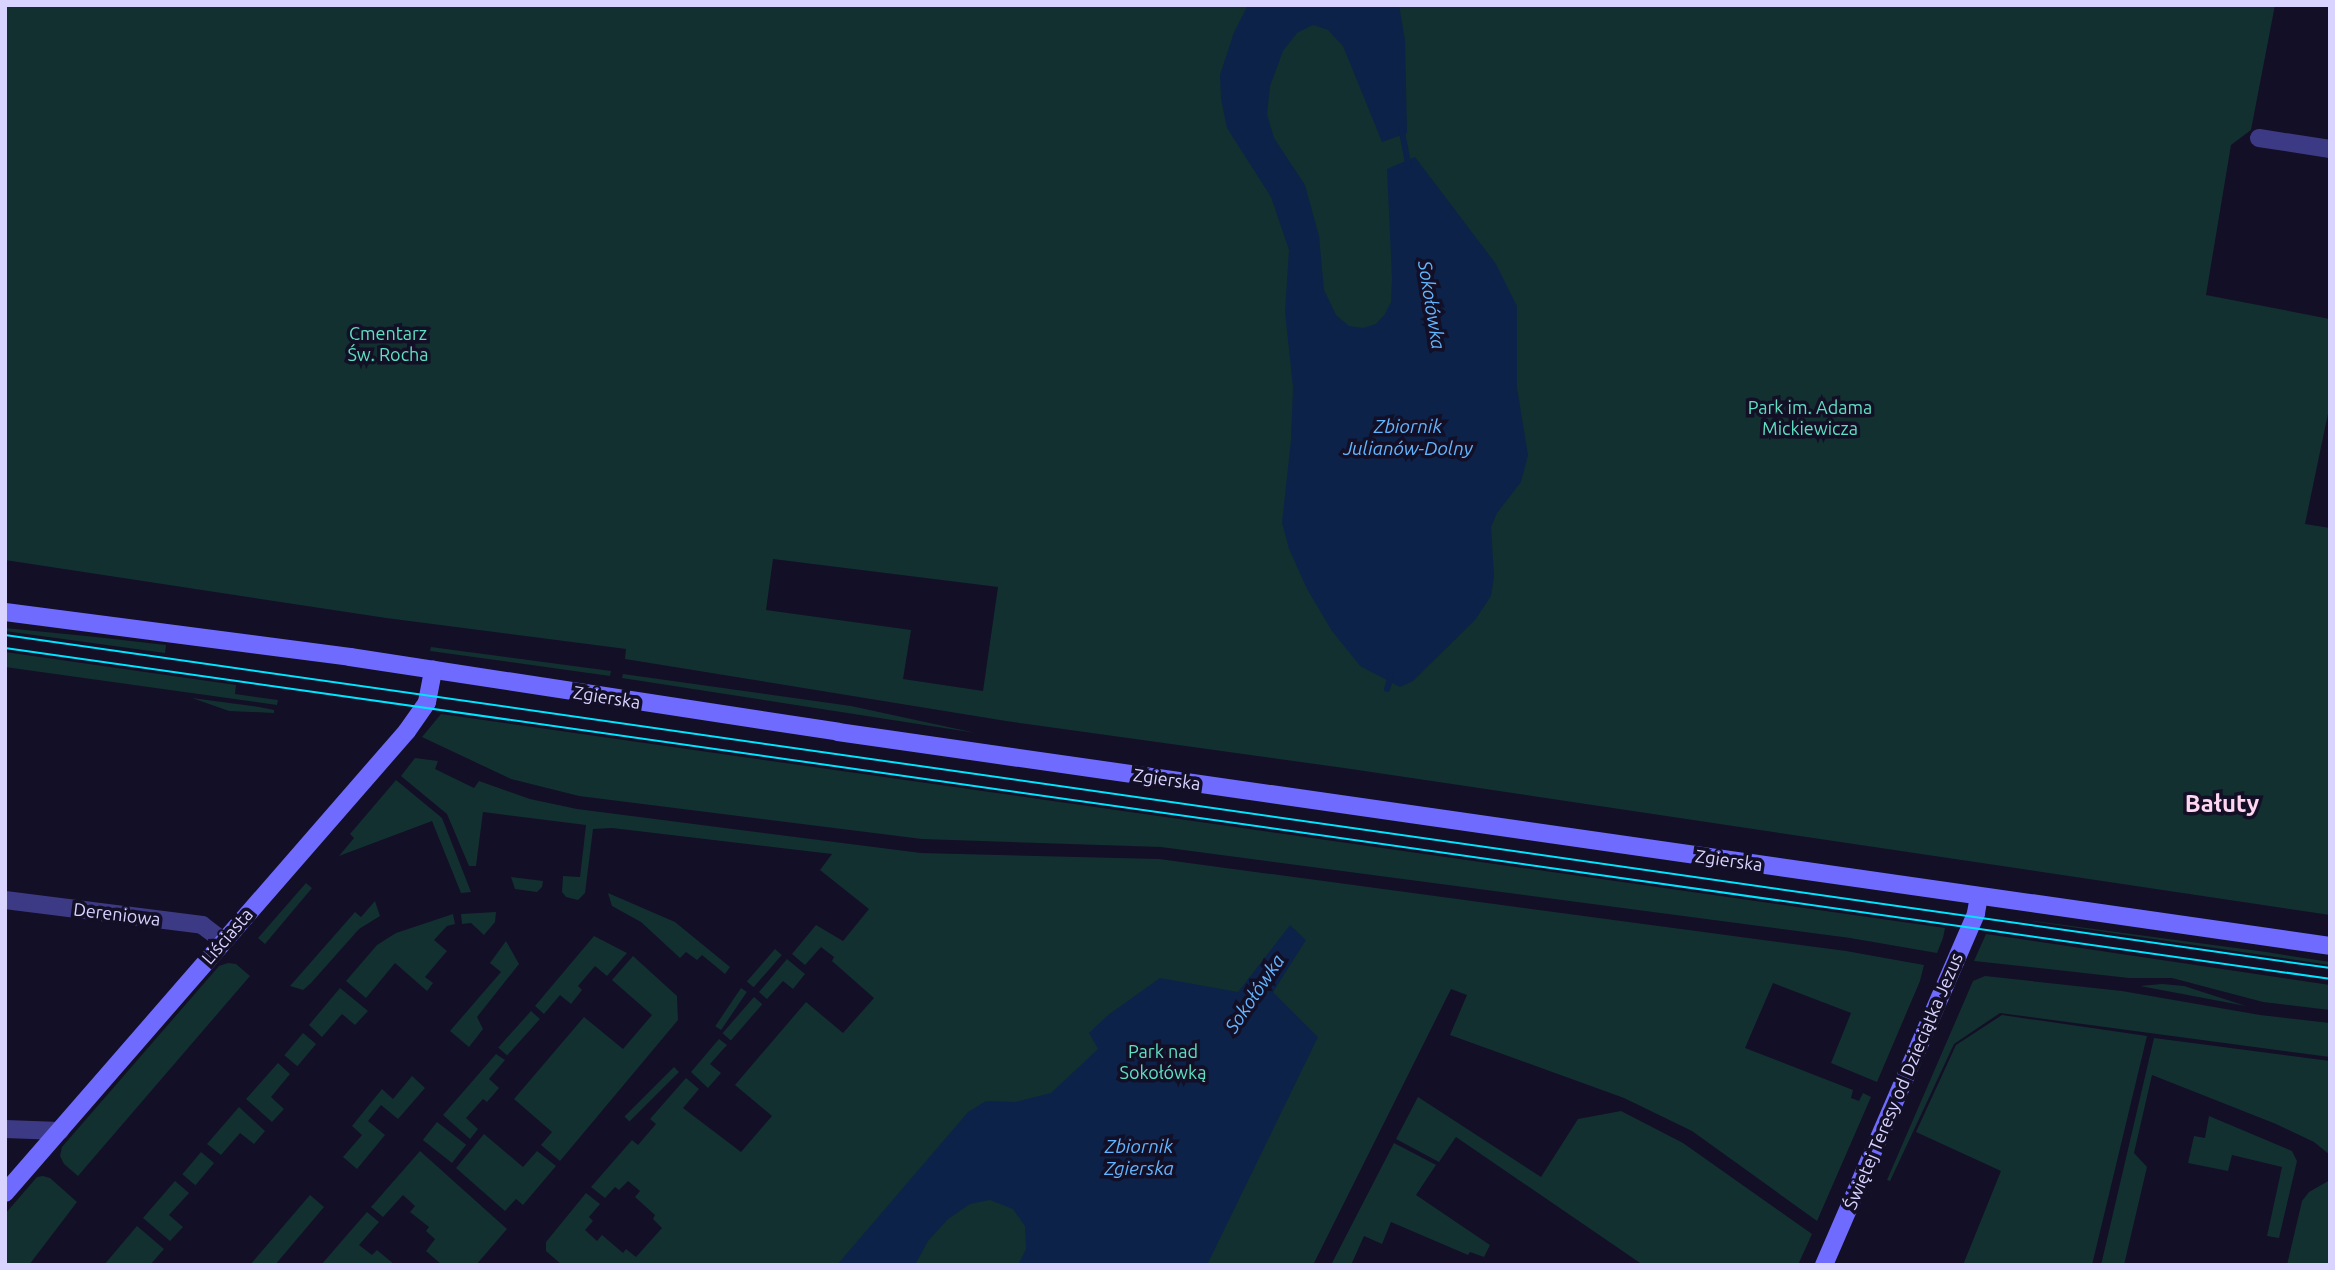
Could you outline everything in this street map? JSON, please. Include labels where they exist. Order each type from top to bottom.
[{"type":"main road","name":"Zgierska","points":[[5,612],[433,670],[838,732],[2330,946]]},
{"type":"main road","name":"Liściasta","points":[[5,1194],[223,941],[321,832],[421,713],[433,670]]},
{"type":"main road","name":"Świętej Teresy od Dzieciątka Jezus","points":[[1824,1265],[1975,916],[1979,896]]},
{"type":"street","points":[[2259,138],[2330,149]]},
{"type":"street","name":"Dereniowa","points":[[5,900],[202,925],[223,941]]},
{"type":"street","points":[[5,1129],[60,1131]]},
{"type":"green space","name":"Park im. Adama Mickiewicza","points":[[5,5],[2275,5],[2251,130],[2231,145],[2206,295],[2330,319],[2330,404],[2305,524],[2330,528],[2330,915],[1351,769],[1006,721],[625,659],[626,649],[386,618],[5,560]],"holes":[[[773,559],[998,587],[983,691],[903,679],[911,630],[766,610]]]},
{"type":"green space","points":[[5,628],[166,645],[165,653],[5,631]]},
{"type":"green space","points":[[431,647],[611,671],[610,676],[430,651]]},
{"type":"green space","points":[[5,652],[236,685],[235,694],[278,700],[277,705],[5,667]]},
{"type":"green space","points":[[623,674],[851,706],[976,733],[622,678]]},
{"type":"green space","points":[[192,698],[259,707],[274,710],[274,713],[229,711]]},
{"type":"green space","points":[[441,714],[1945,928],[1937,953],[1850,938],[1161,847],[922,839],[579,796],[511,779],[422,737]]},
{"type":"green space","name":"Park nad Sokołówką","points":[[415,758],[438,761],[435,769],[474,788],[479,781],[530,799],[577,809],[921,853],[1159,859],[1846,951],[1924,965],[1920,981],[1877,1082],[1831,1063],[1851,1013],[1773,983],[1745,1048],[1853,1090],[1851,1098],[1859,1101],[1863,1093],[1871,1097],[1817,1221],[1692,1131],[1624,1098],[1450,1035],[1467,995],[1451,989],[1313,1265],[562,1265],[546,1251],[546,1242],[586,1193],[600,1204],[589,1217],[593,1221],[585,1230],[597,1241],[602,1235],[623,1253],[626,1249],[636,1257],[662,1228],[653,1219],[655,1215],[635,1197],[640,1191],[628,1181],[619,1190],[615,1187],[605,1198],[591,1187],[632,1140],[638,1145],[656,1124],[650,1119],[686,1078],[699,1089],[683,1108],[741,1152],[772,1116],[735,1085],[806,1002],[843,1033],[874,998],[832,961],[834,957],[821,947],[805,965],[792,954],[816,925],[843,941],[869,909],[820,870],[832,854],[612,828],[593,829],[585,893],[578,900],[566,897],[562,892],[563,876],[580,877],[586,825],[483,812],[476,866],[469,866],[447,814],[401,776]]},
{"type":"green space","points":[[396,780],[442,818],[471,892],[461,893],[432,821],[339,856],[354,838],[350,834]]},
{"type":"green space","points":[[511,877],[543,881],[542,887],[537,892],[515,889]]},
{"type":"green space","points":[[306,883],[312,888],[265,944],[258,938]]},
{"type":"green space","points":[[608,893],[675,922],[730,967],[725,974],[702,955],[697,960],[686,952],[680,958],[641,922],[612,906]]},
{"type":"green space","points":[[375,901],[380,916],[359,929],[303,990],[290,986],[355,912],[361,917]]},
{"type":"green space","points":[[496,912],[495,922],[484,935],[471,923],[462,924],[461,914]]},
{"type":"green space","points":[[453,914],[455,924],[447,926],[434,940],[447,951],[425,977],[433,983],[427,991],[395,963],[366,998],[346,981],[377,945],[396,933]]},
{"type":"green space","points":[[2003,917],[2266,952],[2330,962],[2330,965]]},
{"type":"green space","points":[[1986,934],[2330,985],[2330,1010],[2263,1002],[2172,978],[2129,978],[1974,961]]},
{"type":"green space","points":[[594,936],[627,953],[607,976],[595,966],[578,986],[582,990],[571,1004],[560,995],[544,1014],[535,1006]]},
{"type":"green space","points":[[506,941],[519,964],[477,1017],[483,1029],[469,1047],[450,1031],[501,972],[490,963]]},
{"type":"green space","points":[[775,949],[782,955],[754,987],[747,981]]},
{"type":"green space","points":[[633,956],[677,996],[678,1020],[560,1161],[541,1145],[552,1132],[514,1099],[584,1017],[623,1049],[652,1015],[612,980]]},
{"type":"green space","points":[[787,959],[805,974],[793,989],[783,981],[767,999],[759,992]]},
{"type":"green space","points":[[236,964],[250,976],[78,1176],[64,1164],[60,1156],[62,1147],[219,966]]},
{"type":"green space","points":[[1985,976],[2122,991],[2260,1015],[2330,1023],[2330,1057],[2000,1013],[1954,1044],[1890,1181],[1887,1180],[1973,981]]},
{"type":"green space","points":[[2140,986],[2184,986],[2246,1006]]},
{"type":"green space","points":[[340,988],[368,1011],[355,1025],[342,1014],[322,1037],[309,1025]]},
{"type":"green space","points":[[741,988],[747,992],[721,1030],[715,1026]]},
{"type":"green space","points":[[754,997],[762,1004],[731,1040],[723,1033]]},
{"type":"green space","points":[[531,1011],[540,1019],[507,1055],[498,1047]]},
{"type":"green space","points":[[2002,1015],[2147,1036],[2092,1265],[1963,1265],[2001,1171],[1916,1132],[1956,1045]]},
{"type":"green space","points":[[303,1033],[316,1044],[297,1066],[284,1055]]},
{"type":"green space","points":[[2154,1038],[2330,1061],[2330,1155],[2314,1142],[2276,1124],[2152,1075],[2134,1153],[2147,1167],[2124,1265],[2101,1265]]},
{"type":"green space","points":[[719,1039],[727,1045],[710,1064],[721,1073],[708,1088],[691,1072]]},
{"type":"green space","points":[[496,1054],[505,1060],[489,1079],[499,1088],[487,1102],[483,1099],[466,1118],[478,1129],[470,1139],[443,1115]]},
{"type":"green space","points":[[278,1063],[290,1074],[271,1097],[284,1109],[272,1122],[246,1099]]},
{"type":"green space","points":[[674,1067],[679,1072],[629,1121],[625,1116]]},
{"type":"green space","points":[[412,1076],[425,1088],[398,1119],[381,1105],[368,1121],[385,1135],[357,1169],[343,1157],[362,1135],[352,1126],[382,1089],[393,1099]]},
{"type":"green space","points":[[1418,1097],[1541,1177],[1578,1119],[1621,1111],[1683,1143],[1812,1234],[1798,1265],[1643,1265],[1456,1137],[1439,1162],[1396,1139]]},
{"type":"green space","points":[[239,1107],[265,1131],[254,1144],[240,1133],[221,1155],[207,1144]]},
{"type":"green space","points":[[2209,1116],[2292,1151],[2297,1161],[2279,1238],[2267,1236],[2282,1167],[2232,1155],[2228,1171],[2188,1163],[2194,1136],[2205,1138]]},
{"type":"green space","points":[[437,1122],[466,1145],[452,1163],[423,1140]]},
{"type":"green space","points":[[484,1134],[523,1167],[537,1151],[556,1166],[523,1205],[516,1199],[505,1211],[456,1168]]},
{"type":"green space","points":[[1394,1143],[1436,1165],[1416,1195],[1490,1245],[1484,1257],[1470,1252],[1468,1255],[1391,1222],[1382,1244],[1364,1236],[1351,1265],[1331,1265]]},
{"type":"green space","points":[[420,1151],[507,1229],[476,1265],[442,1265],[426,1251],[435,1239],[426,1231],[429,1227],[410,1212],[415,1206],[403,1195],[383,1217],[371,1207]]},
{"type":"green space","points":[[201,1152],[214,1163],[195,1185],[182,1174]]},
{"type":"green space","points":[[37,1177],[50,1178],[77,1202],[29,1265],[5,1265],[5,1214]]},
{"type":"green space","points":[[2330,1180],[2330,1265],[2287,1265],[2302,1201],[2309,1192]]},
{"type":"green space","points":[[175,1181],[189,1193],[169,1215],[183,1227],[170,1241],[143,1218]]},
{"type":"green space","points":[[310,1195],[324,1207],[275,1265],[250,1265]]},
{"type":"green space","points":[[367,1212],[379,1222],[359,1245],[372,1255],[377,1250],[395,1265],[321,1265]]},
{"type":"green space","points":[[137,1226],[164,1249],[150,1265],[104,1265]]},
{"type":"water","name":"Zbiornik Julianów-Dolny","points":[[1248,5],[1399,5],[1405,40],[1407,133],[1382,142],[1343,46],[1328,30],[1313,25],[1297,33],[1283,51],[1270,86],[1267,114],[1274,138],[1305,185],[1319,236],[1324,290],[1336,315],[1349,326],[1363,328],[1376,324],[1391,302],[1387,169],[1415,157],[1496,264],[1517,306],[1517,388],[1528,455],[1521,482],[1497,513],[1491,527],[1494,577],[1491,596],[1475,620],[1413,681],[1400,687],[1360,666],[1332,631],[1307,589],[1289,549],[1282,523],[1291,440],[1293,387],[1285,312],[1289,250],[1271,197],[1227,128],[1221,99],[1220,75],[1234,32]]},
{"type":"water","name":"Zbiornik Zgierska","points":[[1290,925],[1306,940],[1273,992],[1318,1037],[1207,1265],[1018,1265],[1026,1249],[1025,1226],[1013,1209],[990,1200],[970,1204],[948,1219],[928,1241],[915,1265],[837,1265],[968,1112],[986,1101],[1015,1102],[1051,1093],[1098,1049],[1089,1033],[1108,1015],[1160,978],[1238,992]]},
{"type":"waterway","name":"Sokołówka","points":[[1401,127],[1409,168]]},
{"type":"waterway","name":"Sokołówka","points":[[1387,689],[1391,676]]},
{"type":"tram line","points":[[5,635],[2330,968]]},
{"type":"tram line","points":[[5,648],[2330,979]]},
{"type":"district","name":"Bałuty","points":[[2222,804]]},
{"type":"park label","name":"Cmentarz Św. Rocha","points":[[388,344]]}]
